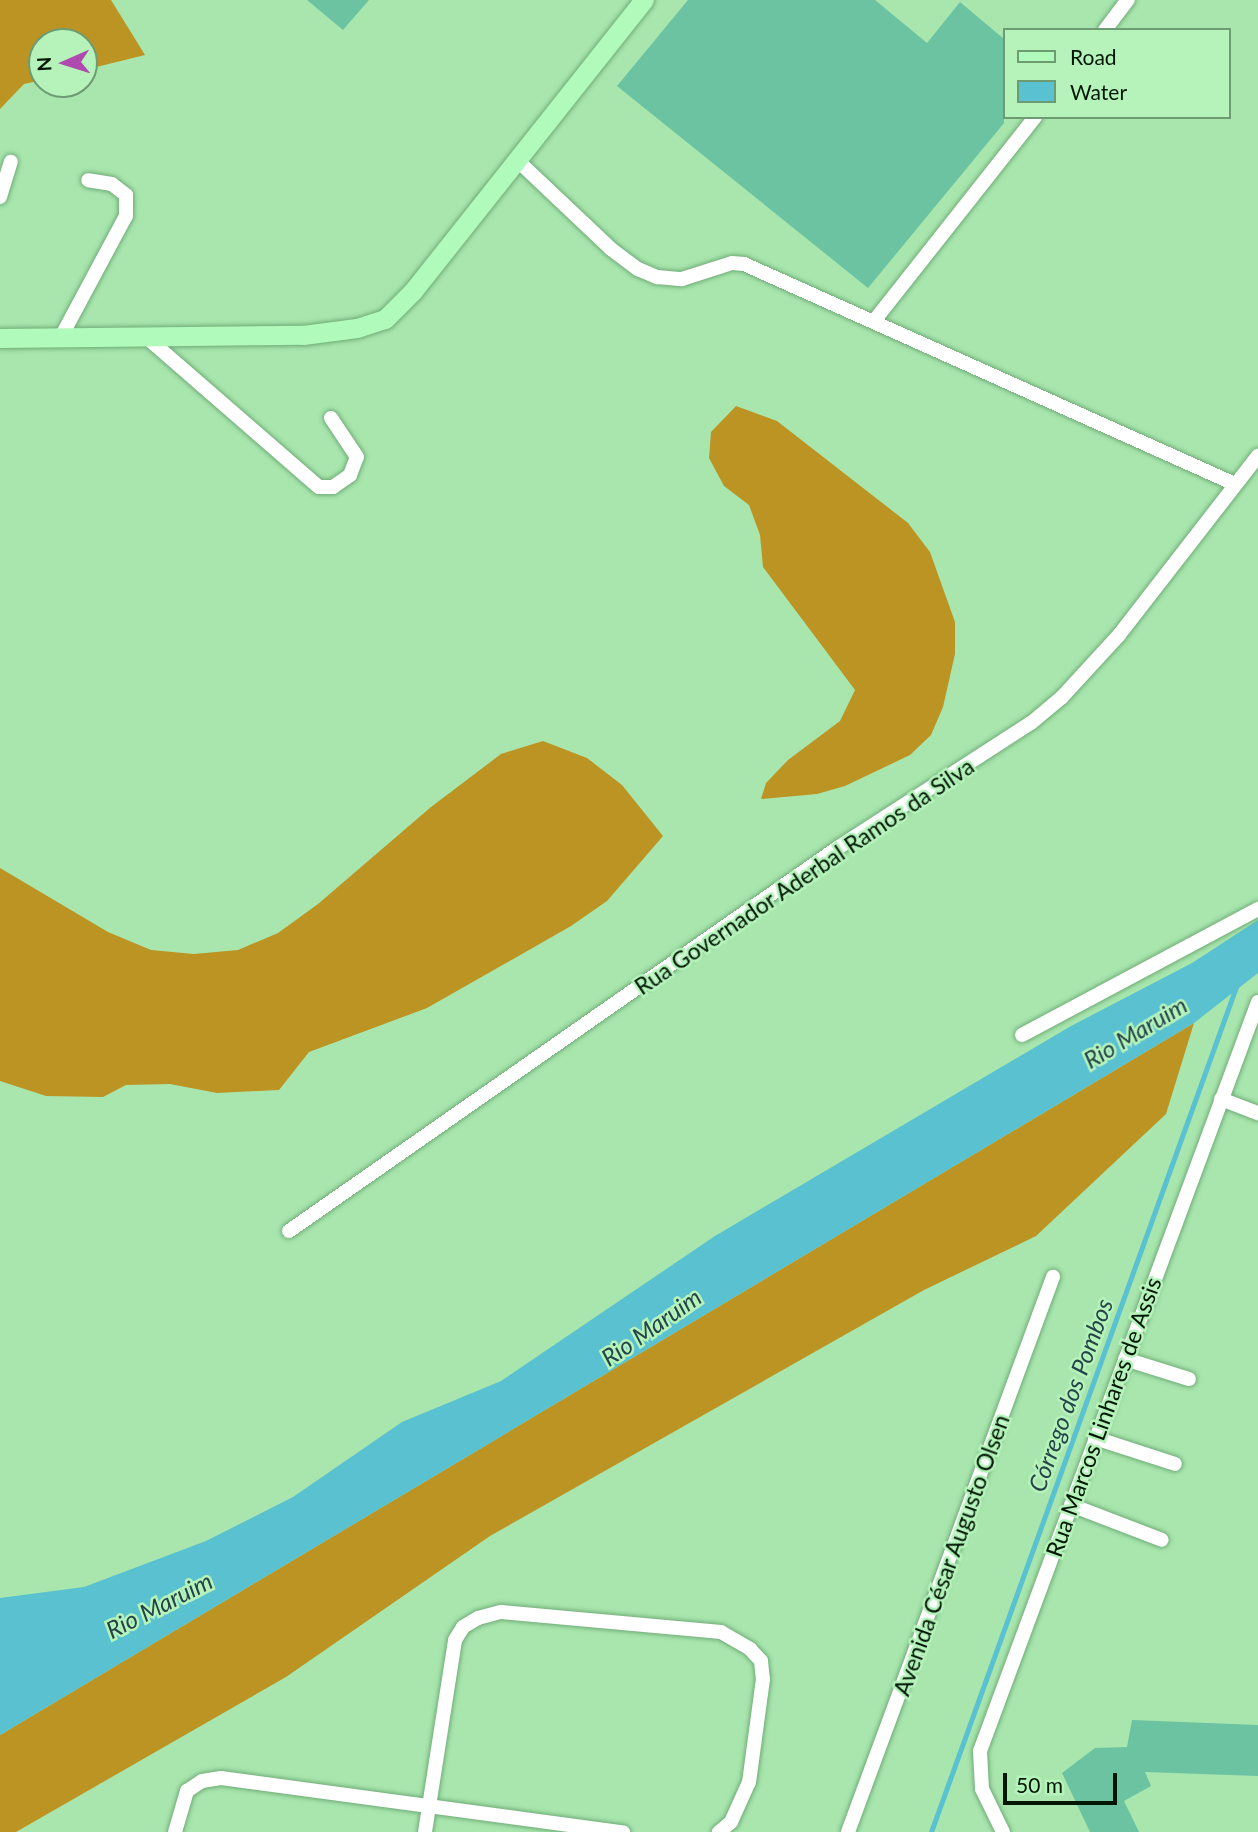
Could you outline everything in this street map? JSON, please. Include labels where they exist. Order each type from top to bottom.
[{"type":"main road","points":[[0,338],[303,335],[357,328],[385,319],[413,291],[644,0]]},
{"type":"street","points":[[1107,28],[1128,0]]},
{"type":"street","points":[[874,321],[1033,119]]},
{"type":"street","points":[[517,159],[611,249],[638,269],[682,279],[732,262],[744,264],[1235,484]]},
{"type":"street","points":[[0,197],[11,162]]},
{"type":"street","points":[[61,337],[126,216],[126,195],[111,184],[88,180]]},
{"type":"street","points":[[145,336],[319,488],[333,487],[351,475],[356,457],[331,418]]},
{"type":"street","name":"Rua Governador Aderbal Ramos da Silva","points":[[289,1231],[827,856],[1031,723],[1062,697],[1119,635],[1258,456]]},
{"type":"street","points":[[1021,1035],[1258,909]]},
{"type":"street","name":"Rua Marcos Linhares de Assis","points":[[1003,1832],[982,1789],[980,1751],[1221,1099],[1255,1019],[1258,1002]]},
{"type":"street","points":[[1221,1099],[1258,1113]]},
{"type":"street","name":"Avenida César Augusto Olsen","points":[[848,1832],[1053,1278]]},
{"type":"street","points":[[1125,1359],[1189,1379]]},
{"type":"street","points":[[1096,1438],[1175,1464]]},
{"type":"street","points":[[1070,1505],[1162,1540]]},
{"type":"street","points":[[425,1832],[455,1640],[463,1627],[478,1618],[501,1612],[721,1632],[750,1649],[761,1661],[763,1679],[749,1782],[731,1822],[719,1832]]},
{"type":"street","points":[[175,1832],[187,1791],[202,1781],[249,1779],[623,1832]]},
{"type":"shaded area","points":[[0,0],[111,0],[145,55],[98,67],[98,28],[28,28],[28,83],[0,109]]},
{"type":"shaded area","points":[[736,406],[777,421],[908,523],[930,552],[955,622],[955,654],[943,707],[931,735],[910,755],[845,786],[817,794],[761,799],[766,783],[788,760],[840,721],[855,690],[763,567],[760,535],[749,505],[724,486],[709,458],[711,432]]},
{"type":"shaded area","points":[[543,741],[587,758],[622,785],[663,836],[607,901],[571,926],[427,1008],[309,1052],[279,1090],[217,1093],[170,1084],[126,1085],[103,1097],[46,1096],[0,1081],[0,868],[108,932],[151,950],[194,954],[238,950],[278,933],[318,904],[431,807],[501,754]]},
{"type":"shaded area","points":[[1194,1023],[1166,1114],[1036,1236],[924,1290],[490,1536],[286,1677],[16,1832],[0,1832],[0,1735]]},
{"type":"water","name":"Rio Maruim","points":[[1258,920],[1258,973],[1194,1023],[0,1735],[0,1598],[84,1587],[206,1541],[293,1497],[402,1422],[501,1381],[715,1236],[1071,1026],[1192,963]]},
{"type":"building","points":[[307,0],[369,0],[343,30]]},
{"type":"building","points":[[688,0],[875,0],[927,43],[960,2],[1002,37],[1004,123],[868,288],[617,86]]},
{"type":"building","points":[[1132,1720],[1258,1725],[1258,1776],[1145,1772],[1151,1786],[1124,1801],[1139,1832],[1090,1832],[1062,1773],[1095,1748],[1127,1747]]},
{"type":"waterway","name":"Córrego dos Pombos","points":[[931,1832],[1236,987]]}]
